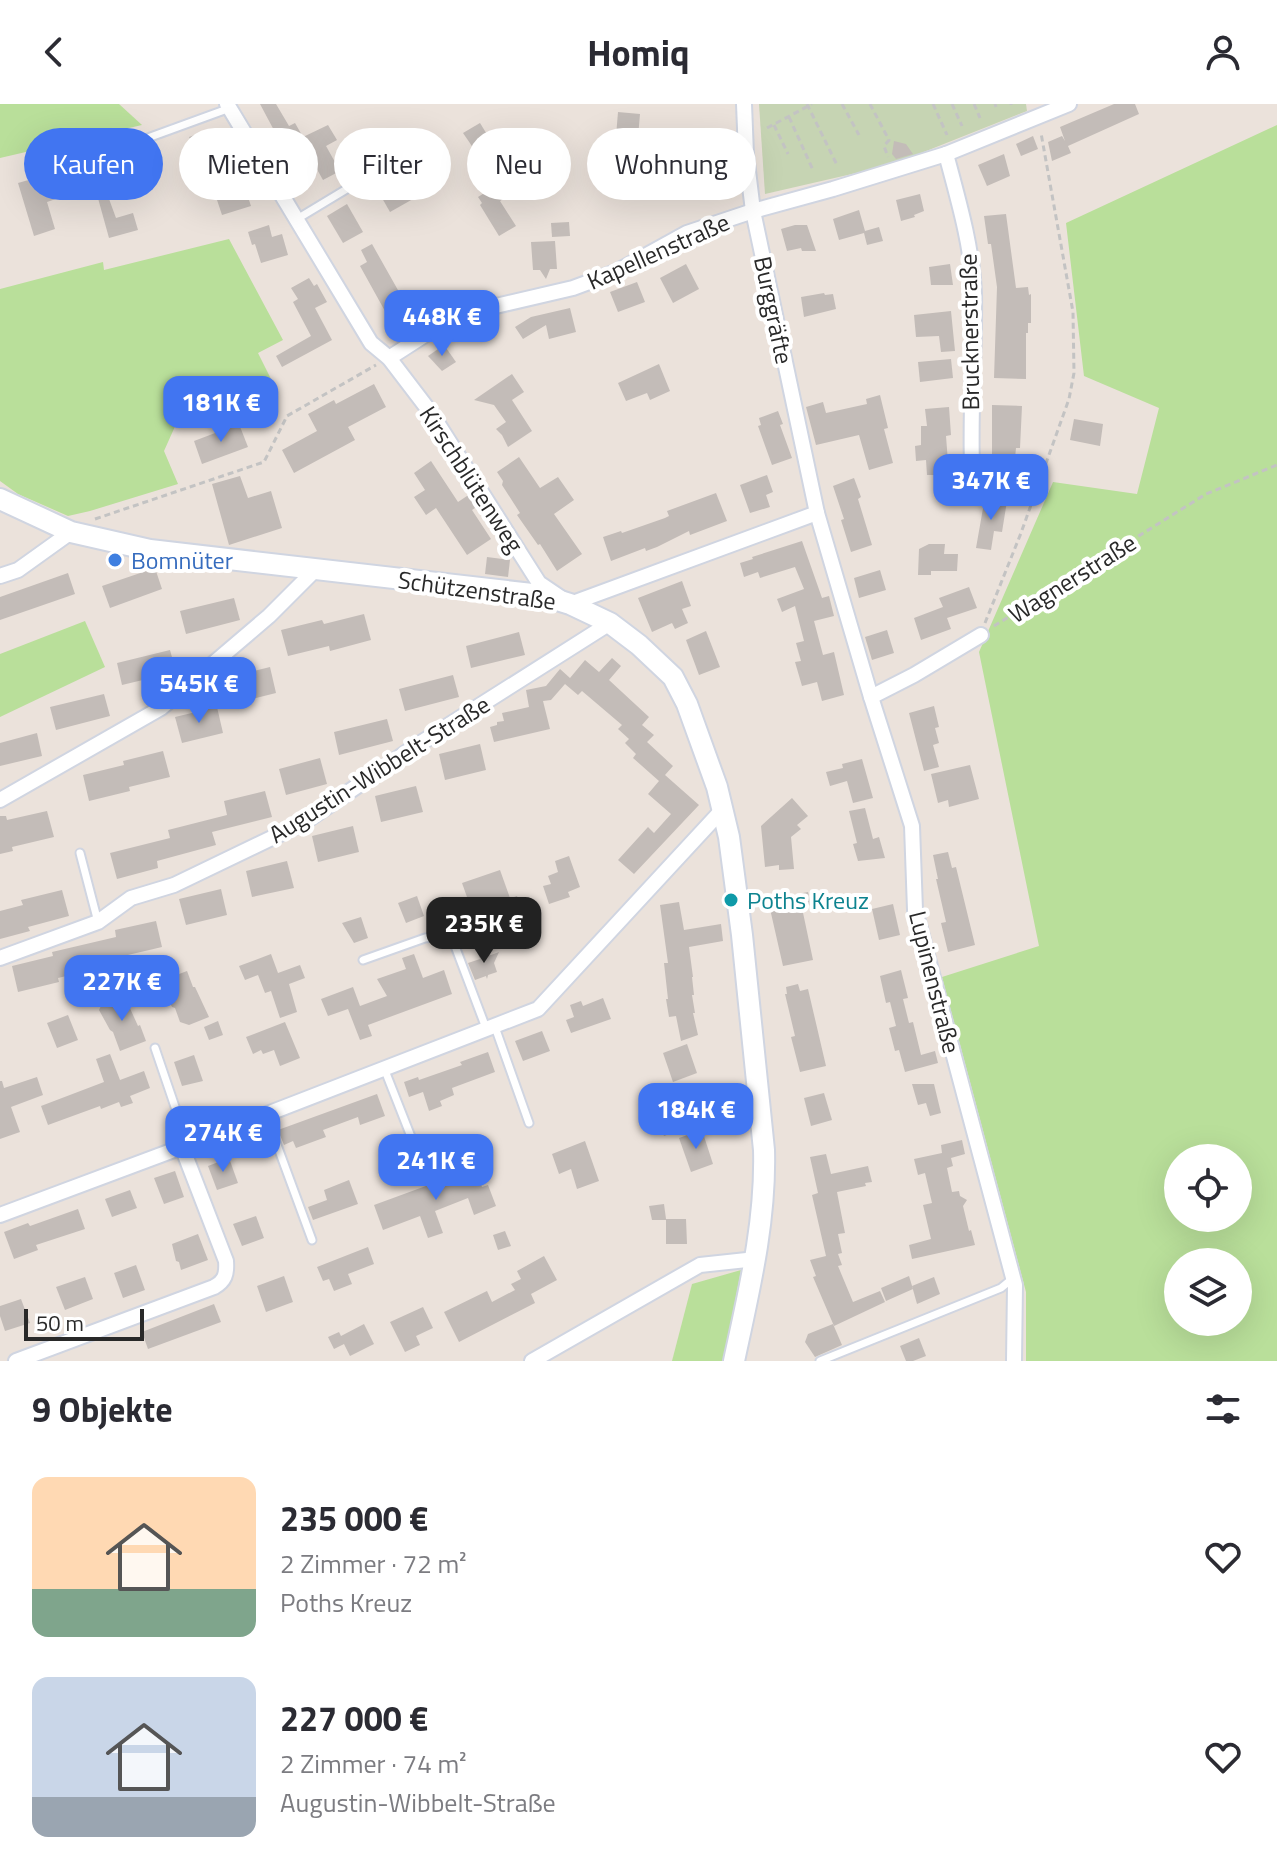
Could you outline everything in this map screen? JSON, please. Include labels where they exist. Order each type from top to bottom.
[{"type":"street","name":"Burggräfte","points":[[744,104],[753,211],[817,513]]},
{"type":"street","name":"Kapellenstraße","points":[[389,358],[431,331],[470,312],[573,288],[616,272],[687,233],[946,154],[1069,104]]},
{"type":"street","name":"Kirschblütenweg","points":[[228,106],[371,343],[389,358],[431,413],[539,583],[570,604]]},
{"type":"street","name":"Brucknerstraße","points":[[946,154],[968,243],[974,291],[972,465]]},
{"type":"street","name":"Schützenstraße","points":[[0,499],[71,532],[150,550],[541,595],[570,604],[610,623],[647,651],[673,677],[687,704],[717,787],[729,837],[764,1150],[765,1182],[756,1259],[734,1361]]},
{"type":"street","points":[[570,604],[817,513]]},
{"type":"street","name":"Lupinenstraße","points":[[817,513],[912,826],[915,910],[1015,1285],[1014,1361]]},
{"type":"street","points":[[0,576],[18,570],[71,532]]},
{"type":"street","points":[[0,800],[161,708],[269,616],[315,570]]},
{"type":"street","name":"Augustin-Wibbelt-Straße","points":[[0,958],[98,922],[131,898],[174,885],[303,823],[416,746],[610,623]]},
{"type":"street","name":"Wagnerstraße","points":[[871,697],[981,635]]},
{"type":"street","points":[[0,1215],[538,1009],[723,809]]},
{"type":"street","points":[[16,1361],[220,1284],[225,1278],[226,1261],[185,1146]]},
{"type":"street","points":[[532,1361],[700,1265],[756,1259]]},
{"type":"lane","points":[[163,131],[228,106]]},
{"type":"lane","points":[[297,219],[334,197]]},
{"type":"lane","points":[[80,853],[98,922]]},
{"type":"lane","points":[[363,960],[425,938],[447,936],[455,946],[529,1123]]},
{"type":"lane","points":[[155,1048],[185,1146]]},
{"type":"lane","points":[[384,1068],[419,1157]]},
{"type":"lane","points":[[266,1115],[312,1240]]},
{"type":"lane","points":[[820,1361],[1001,1288],[1013,1278]]},
{"type":"path","points":[[842,104],[859,135]]},
{"type":"path","points":[[870,104],[889,140],[884,146],[894,171]]},
{"type":"path","points":[[933,104],[947,135]]},
{"type":"path","points":[[952,104],[962,126]]},
{"type":"path","points":[[974,104],[980,118]]},
{"type":"path","points":[[767,128],[809,105],[837,165]]},
{"type":"path","points":[[789,117],[813,170]]},
{"type":"path","points":[[981,635],[1021,533],[1063,414],[1074,373],[1073,312],[1038,117]]},
{"type":"path","points":[[774,125],[788,154]]},
{"type":"path","points":[[71,532],[87,522],[264,462],[287,416],[389,358]]},
{"type":"path","name":"Wagnerstraße","points":[[981,635],[1206,494],[1277,465]]},
{"type":"green space","points":[[0,104],[119,104],[142,125],[129,128],[24,128],[24,152],[0,158]]},
{"type":"green space","points":[[759,104],[1026,104],[1027,111],[891,165],[765,194]]},
{"type":"green space","points":[[1277,125],[1277,1361],[1026,1361],[1026,1292],[942,977],[1039,946],[979,652],[1053,482],[1137,494],[1159,408],[1084,376],[1066,223]]},
{"type":"green space","points":[[229,239],[283,340],[258,353],[272,381],[181,413],[164,451],[178,484],[68,516],[18,494],[0,481],[0,289],[103,262],[104,270]]},
{"type":"green space","points":[[85,621],[105,667],[0,717],[0,654]]},
{"type":"green space","points":[[741,1270],[724,1361],[672,1361],[692,1284]]},
{"type":"building","points":[[260,104],[276,104],[289,126],[295,123],[298,128],[273,128]]},
{"type":"building","points":[[1114,104],[1135,104],[1139,114],[1068,146],[1071,153],[1052,161],[1048,142],[1062,136],[1065,141],[1060,127]]},
{"type":"building","points":[[618,112],[640,114],[639,128],[617,128]]},
{"type":"building","points":[[328,125],[334,135],[334,142],[326,146],[334,160],[334,174],[323,180],[318,171],[318,130]]},
{"type":"building","points":[[1033,136],[1038,149],[1021,156],[1016,144]]},
{"type":"building","points":[[894,141],[906,144],[913,154],[896,159],[892,154]]},
{"type":"building","points":[[1004,154],[1010,176],[987,186],[978,165]]},
{"type":"building","points":[[24,181],[24,200],[53,200],[47,202],[55,229],[34,236],[18,183]]},
{"type":"building","points":[[920,194],[924,211],[901,221],[896,200]]},
{"type":"building","points":[[98,200],[109,200],[116,218],[133,213],[138,230],[109,238]]},
{"type":"building","points":[[217,200],[249,200],[251,206],[222,215]]},
{"type":"building","points":[[383,200],[411,200],[390,212]]},
{"type":"building","points":[[480,200],[502,200],[516,226],[499,236],[480,205]]},
{"type":"building","points":[[347,204],[363,232],[343,243],[327,216]]},
{"type":"building","points":[[859,210],[865,231],[879,227],[883,241],[867,245],[864,233],[839,240],[833,219]]},
{"type":"building","points":[[1006,214],[1016,288],[1028,287],[1031,294],[1031,323],[1028,323],[1026,333],[1026,379],[994,378],[997,287],[984,216]]},
{"type":"building","points":[[569,222],[570,236],[552,237],[551,223]]},
{"type":"building","points":[[269,225],[272,237],[282,234],[288,255],[261,263],[248,232]]},
{"type":"building","points":[[807,225],[816,251],[802,251],[801,248],[787,251],[781,229]]},
{"type":"building","points":[[555,241],[557,269],[550,269],[546,279],[540,270],[533,270],[531,242]]},
{"type":"building","points":[[372,244],[403,299],[411,295],[423,317],[396,331],[360,266],[367,262],[361,250]]},
{"type":"building","points":[[686,264],[699,289],[673,303],[660,278]]},
{"type":"building","points":[[950,264],[953,285],[931,285],[929,267]]},
{"type":"building","points":[[309,278],[314,286],[317,284],[327,302],[315,308],[332,340],[282,367],[276,356],[311,336],[293,302],[298,299],[291,288]]},
{"type":"building","points":[[637,282],[645,302],[618,312],[610,292]]},
{"type":"building","points":[[833,294],[836,309],[804,317],[801,297]]},
{"type":"building","points":[[570,308],[576,332],[549,339],[546,325],[523,339],[515,327],[531,317]]},
{"type":"building","points":[[951,311],[955,351],[941,352],[939,336],[916,337],[914,315]]},
{"type":"building","points":[[444,345],[456,362],[442,371],[428,356]]},
{"type":"building","points":[[951,359],[953,378],[920,382],[918,362]]},
{"type":"building","points":[[659,364],[670,391],[650,400],[647,393],[626,401],[618,383]]},
{"type":"building","points":[[512,374],[524,392],[512,400],[532,431],[508,447],[496,429],[506,422],[494,405],[474,400]]},
{"type":"building","points":[[374,384],[386,407],[348,427],[355,440],[294,473],[282,450],[317,431],[308,414],[334,400],[336,404]]},
{"type":"building","points":[[265,386],[275,406],[253,417],[243,398]]},
{"type":"building","points":[[880,395],[888,428],[884,429],[893,463],[869,470],[859,435],[816,445],[806,407],[823,402],[826,413],[867,404],[866,399]]},
{"type":"building","points":[[992,405],[1022,406],[1020,448],[1016,448],[1013,477],[992,476]]},
{"type":"building","points":[[949,407],[951,435],[946,436],[949,475],[927,475],[926,460],[916,461],[915,446],[921,445],[921,426],[927,426],[925,409]]},
{"type":"building","points":[[778,411],[792,458],[772,465],[758,426],[761,425],[759,418]]},
{"type":"building","points":[[1074,419],[1103,424],[1100,446],[1070,440]]},
{"type":"building","points":[[239,424],[248,447],[202,464],[194,441]]},
{"type":"building","points":[[519,457],[540,488],[558,477],[574,500],[554,514],[582,554],[557,571],[517,515],[520,513],[497,472]]},
{"type":"building","points":[[431,461],[458,502],[470,494],[478,506],[472,510],[491,539],[467,555],[436,508],[426,515],[414,497],[425,490],[414,473]]},
{"type":"building","points":[[767,475],[773,492],[766,495],[770,507],[750,513],[740,485]]},
{"type":"building","points":[[240,476],[248,498],[271,491],[282,528],[229,545],[212,484]]},
{"type":"building","points":[[854,478],[872,545],[851,552],[833,486]]},
{"type":"building","points":[[716,493],[727,521],[690,535],[689,531],[657,547],[646,551],[645,548],[611,561],[603,537],[665,518],[669,516],[667,511]]},
{"type":"building","points":[[985,497],[1007,501],[1002,532],[994,531],[991,550],[976,548]]},
{"type":"building","points":[[802,541],[822,598],[829,596],[834,616],[814,621],[823,655],[834,652],[844,695],[822,701],[817,682],[802,686],[795,662],[801,661],[796,643],[804,641],[795,606],[782,612],[777,599],[804,589],[795,567],[760,578],[758,572],[744,577],[740,563]]},
{"type":"building","points":[[929,544],[945,544],[944,554],[958,554],[957,571],[931,571],[931,575],[918,575],[919,549]]},
{"type":"building","points":[[487,557],[510,560],[508,577],[485,574]]},
{"type":"building","points":[[155,568],[162,589],[110,608],[102,586]]},
{"type":"building","points":[[880,570],[886,590],[859,598],[854,578]]},
{"type":"building","points":[[68,573],[75,594],[0,620],[0,597]]},
{"type":"building","points":[[682,581],[691,606],[682,609],[688,623],[675,629],[672,623],[652,632],[638,598]]},
{"type":"building","points":[[969,587],[977,608],[947,618],[951,629],[921,640],[914,618],[943,607],[939,598]]},
{"type":"building","points":[[234,598],[240,620],[186,634],[180,611]]},
{"type":"building","points":[[364,614],[371,640],[330,651],[329,646],[288,656],[281,630]]},
{"type":"building","points":[[887,630],[894,653],[872,660],[865,637]]},
{"type":"building","points":[[706,631],[720,667],[699,675],[686,640]]},
{"type":"building","points":[[519,632],[525,655],[471,668],[466,646]]},
{"type":"building","points":[[170,650],[176,672],[122,685],[117,663]]},
{"type":"building","points":[[612,658],[621,666],[609,680],[649,717],[642,725],[654,735],[647,742],[673,766],[665,775],[699,805],[634,874],[618,860],[648,827],[654,833],[671,814],[648,794],[659,781],[633,758],[636,754],[625,743],[629,739],[618,729],[622,725],[582,691],[578,695],[565,684],[551,700],[543,701],[550,729],[494,742],[490,727],[504,721],[502,713],[529,707],[526,690],[546,686],[560,669],[570,678],[585,660],[599,672]]},
{"type":"building","points":[[270,667],[276,693],[236,703],[229,677]]},
{"type":"building","points":[[453,675],[459,697],[405,711],[399,689]]},
{"type":"building","points":[[104,694],[110,716],[56,730],[50,707]]},
{"type":"building","points":[[934,706],[939,743],[933,745],[939,767],[924,771],[909,713]]},
{"type":"building","points":[[217,707],[223,733],[182,743],[175,717]]},
{"type":"building","points":[[387,719],[393,741],[339,755],[334,732]]},
{"type":"building","points":[[37,733],[42,756],[0,766],[0,743]]},
{"type":"building","points":[[480,744],[486,770],[445,780],[439,754]]},
{"type":"building","points":[[163,751],[170,777],[89,801],[83,775]]},
{"type":"building","points":[[320,758],[327,784],[286,795],[279,769]]},
{"type":"building","points":[[862,759],[873,798],[853,803],[847,781],[830,786],[826,772]]},
{"type":"building","points":[[970,765],[979,799],[949,807],[948,800],[938,803],[931,774]]},
{"type":"building","points":[[416,786],[423,812],[381,822],[375,796]]},
{"type":"building","points":[[265,791],[272,817],[212,832],[216,845],[157,861],[158,868],[117,879],[110,853],[170,838],[168,830],[227,815],[224,801]]},
{"type":"building","points":[[792,798],[808,816],[797,825],[801,829],[791,837],[794,869],[779,870],[779,865],[765,867],[761,826]]},
{"type":"building","points":[[865,808],[873,839],[879,837],[885,858],[858,861],[849,811]]},
{"type":"building","points":[[47,811],[54,837],[12,847],[13,851],[0,854],[0,816],[6,816],[7,820]]},
{"type":"building","points":[[353,826],[359,852],[318,862],[312,836]]},
{"type":"building","points":[[948,852],[952,868],[956,867],[975,945],[948,952],[941,923],[946,922],[933,855]]},
{"type":"building","points":[[569,856],[580,887],[568,892],[570,897],[549,904],[543,886],[551,884],[548,876],[558,872],[555,861]]},
{"type":"building","points":[[287,861],[294,888],[252,897],[246,871]]},
{"type":"building","points":[[500,870],[510,898],[472,911],[462,883]]},
{"type":"building","points":[[221,889],[227,915],[186,925],[179,899]]},
{"type":"building","points":[[62,890],[69,916],[28,927],[30,931],[0,939],[0,911],[23,905],[21,900]]},
{"type":"building","points":[[808,892],[811,905],[802,908],[813,960],[783,966],[768,900]]},
{"type":"building","points":[[417,896],[424,916],[406,923],[398,903]]},
{"type":"building","points":[[517,896],[532,937],[519,941],[502,901]]},
{"type":"building","points":[[679,902],[684,930],[721,924],[723,941],[689,947],[693,1013],[698,1035],[681,1041],[676,1016],[669,1017],[666,999],[664,963],[668,963],[660,905]]},
{"type":"building","points":[[461,903],[466,916],[453,921],[448,908]]},
{"type":"building","points":[[893,904],[900,935],[879,940],[872,909]]},
{"type":"building","points":[[361,917],[368,938],[354,943],[342,923]]},
{"type":"building","points":[[156,921],[162,947],[98,962],[99,968],[18,992],[12,966],[53,956],[52,952],[116,937],[115,930]]},
{"type":"building","points":[[476,949],[491,955],[499,952],[494,963],[497,972],[488,975],[487,979],[486,976],[475,980],[468,963],[480,959]]},
{"type":"building","points":[[271,954],[278,973],[300,965],[305,978],[289,984],[297,1012],[280,1018],[271,991],[265,993],[258,975],[245,980],[239,966]]},
{"type":"building","points":[[414,954],[423,978],[444,970],[452,994],[368,1025],[372,1036],[360,1040],[348,1009],[328,1016],[321,999],[353,987],[360,1006],[387,996],[377,979],[406,969],[402,958]]},
{"type":"building","points":[[901,970],[908,998],[903,999],[909,1023],[913,1022],[921,1055],[935,1051],[938,1063],[905,1072],[889,1028],[896,1026],[890,1002],[886,1003],[880,976]]},
{"type":"building","points":[[187,971],[209,1017],[189,1025],[180,1022],[162,987],[166,979]]},
{"type":"building","points":[[798,984],[800,991],[808,989],[826,1066],[800,1072],[785,994],[786,987]]},
{"type":"building","points":[[124,995],[146,1041],[120,1051],[113,1032],[99,1010],[103,1002]]},
{"type":"building","points":[[603,998],[611,1019],[571,1033],[566,1020],[574,1017],[570,1005],[581,1001],[583,1006]]},
{"type":"building","points":[[68,1015],[78,1040],[57,1048],[47,1023]]},
{"type":"building","points":[[218,1021],[223,1035],[209,1040],[204,1027]]},
{"type":"building","points":[[285,1022],[300,1058],[280,1066],[274,1050],[263,1054],[261,1050],[253,1054],[246,1037]]},
{"type":"building","points":[[542,1031],[550,1051],[523,1061],[515,1041]]},
{"type":"building","points":[[687,1044],[697,1073],[673,1082],[663,1053]]},
{"type":"building","points":[[488,1052],[495,1072],[452,1088],[454,1095],[440,1101],[442,1106],[429,1111],[423,1092],[409,1097],[404,1082],[462,1065],[460,1062]]},
{"type":"building","points":[[110,1054],[120,1080],[144,1071],[150,1088],[130,1096],[133,1103],[121,1107],[119,1102],[101,1109],[100,1106],[48,1125],[41,1106],[104,1082],[96,1059]]},
{"type":"building","points":[[194,1055],[203,1081],[182,1086],[174,1062]]},
{"type":"building","points":[[37,1077],[43,1095],[11,1107],[20,1132],[0,1139],[0,1081],[4,1088]]},
{"type":"building","points":[[912,1084],[934,1084],[941,1113],[930,1116],[926,1103],[918,1105]]},
{"type":"building","points":[[824,1093],[832,1120],[811,1126],[804,1098]]},
{"type":"building","points":[[377,1094],[385,1116],[360,1125],[358,1117],[323,1130],[326,1137],[296,1148],[293,1141],[284,1145],[278,1130]]},
{"type":"building","points":[[698,1111],[702,1122],[664,1136],[660,1125]]},
{"type":"building","points":[[702,1130],[713,1164],[691,1172],[679,1138]]},
{"type":"building","points":[[962,1140],[965,1154],[951,1158],[953,1166],[947,1168],[952,1192],[959,1191],[960,1196],[967,1200],[963,1206],[975,1245],[912,1259],[909,1245],[931,1239],[923,1205],[932,1203],[925,1173],[918,1175],[914,1159],[942,1153],[941,1145]]},
{"type":"building","points":[[585,1141],[599,1181],[577,1189],[571,1169],[559,1174],[552,1154]]},
{"type":"building","points":[[826,1154],[831,1174],[868,1166],[872,1182],[837,1192],[845,1233],[838,1234],[842,1253],[838,1254],[842,1265],[838,1266],[853,1302],[880,1291],[885,1302],[834,1326],[813,1277],[816,1276],[810,1260],[826,1256],[812,1195],[818,1193],[810,1157]]},
{"type":"building","points":[[229,1158],[238,1183],[217,1190],[208,1166]]},
{"type":"building","points":[[475,1168],[482,1187],[488,1185],[496,1206],[474,1215],[468,1198],[435,1211],[443,1233],[428,1238],[420,1216],[383,1230],[374,1205]]},
{"type":"building","points":[[175,1171],[184,1197],[164,1204],[154,1178]]},
{"type":"building","points":[[349,1180],[358,1204],[313,1220],[308,1207],[327,1200],[324,1190]]},
{"type":"building","points":[[130,1190],[137,1208],[112,1217],[105,1199]]},
{"type":"building","points":[[664,1204],[666,1219],[686,1219],[687,1244],[666,1244],[666,1220],[652,1220],[649,1206]]},
{"type":"building","points":[[78,1209],[85,1229],[36,1245],[38,1250],[14,1259],[4,1232]]},
{"type":"building","points":[[256,1216],[264,1238],[242,1246],[233,1224]]},
{"type":"building","points":[[505,1231],[511,1246],[498,1250],[493,1235]]},
{"type":"building","points":[[198,1234],[208,1260],[181,1270],[172,1244]]},
{"type":"building","points":[[368,1247],[374,1264],[348,1274],[352,1284],[334,1291],[329,1279],[323,1281],[317,1267]]},
{"type":"building","points":[[544,1256],[557,1280],[531,1294],[535,1303],[459,1342],[444,1312],[487,1291],[492,1302],[515,1290],[511,1284],[521,1279],[517,1271]]},
{"type":"building","points":[[136,1265],[145,1290],[123,1298],[114,1273]]},
{"type":"building","points":[[284,1276],[293,1302],[266,1312],[257,1286]]},
{"type":"building","points":[[909,1276],[913,1289],[886,1301],[881,1288]]},
{"type":"building","points":[[85,1277],[93,1299],[65,1310],[56,1287]]},
{"type":"building","points":[[934,1277],[940,1294],[917,1304],[912,1286]]},
{"type":"building","points":[[21,1299],[30,1323],[5,1331],[0,1306]]},
{"type":"building","points":[[214,1304],[221,1322],[148,1349],[142,1332]]},
{"type":"building","points":[[423,1307],[433,1328],[416,1336],[420,1345],[405,1352],[390,1322]]},
{"type":"building","points":[[364,1324],[374,1344],[350,1356],[344,1344],[334,1349],[328,1337],[339,1332],[341,1336]]},
{"type":"building","points":[[833,1324],[842,1345],[815,1357],[805,1342],[808,1334]]},
{"type":"building","points":[[919,1338],[926,1356],[906,1361],[900,1346]]},
{"type":"place","name":"Bomnüter","points":[[115,560]]},
{"type":"place","name":"Poths Kreuz","points":[[731,900]]}]
